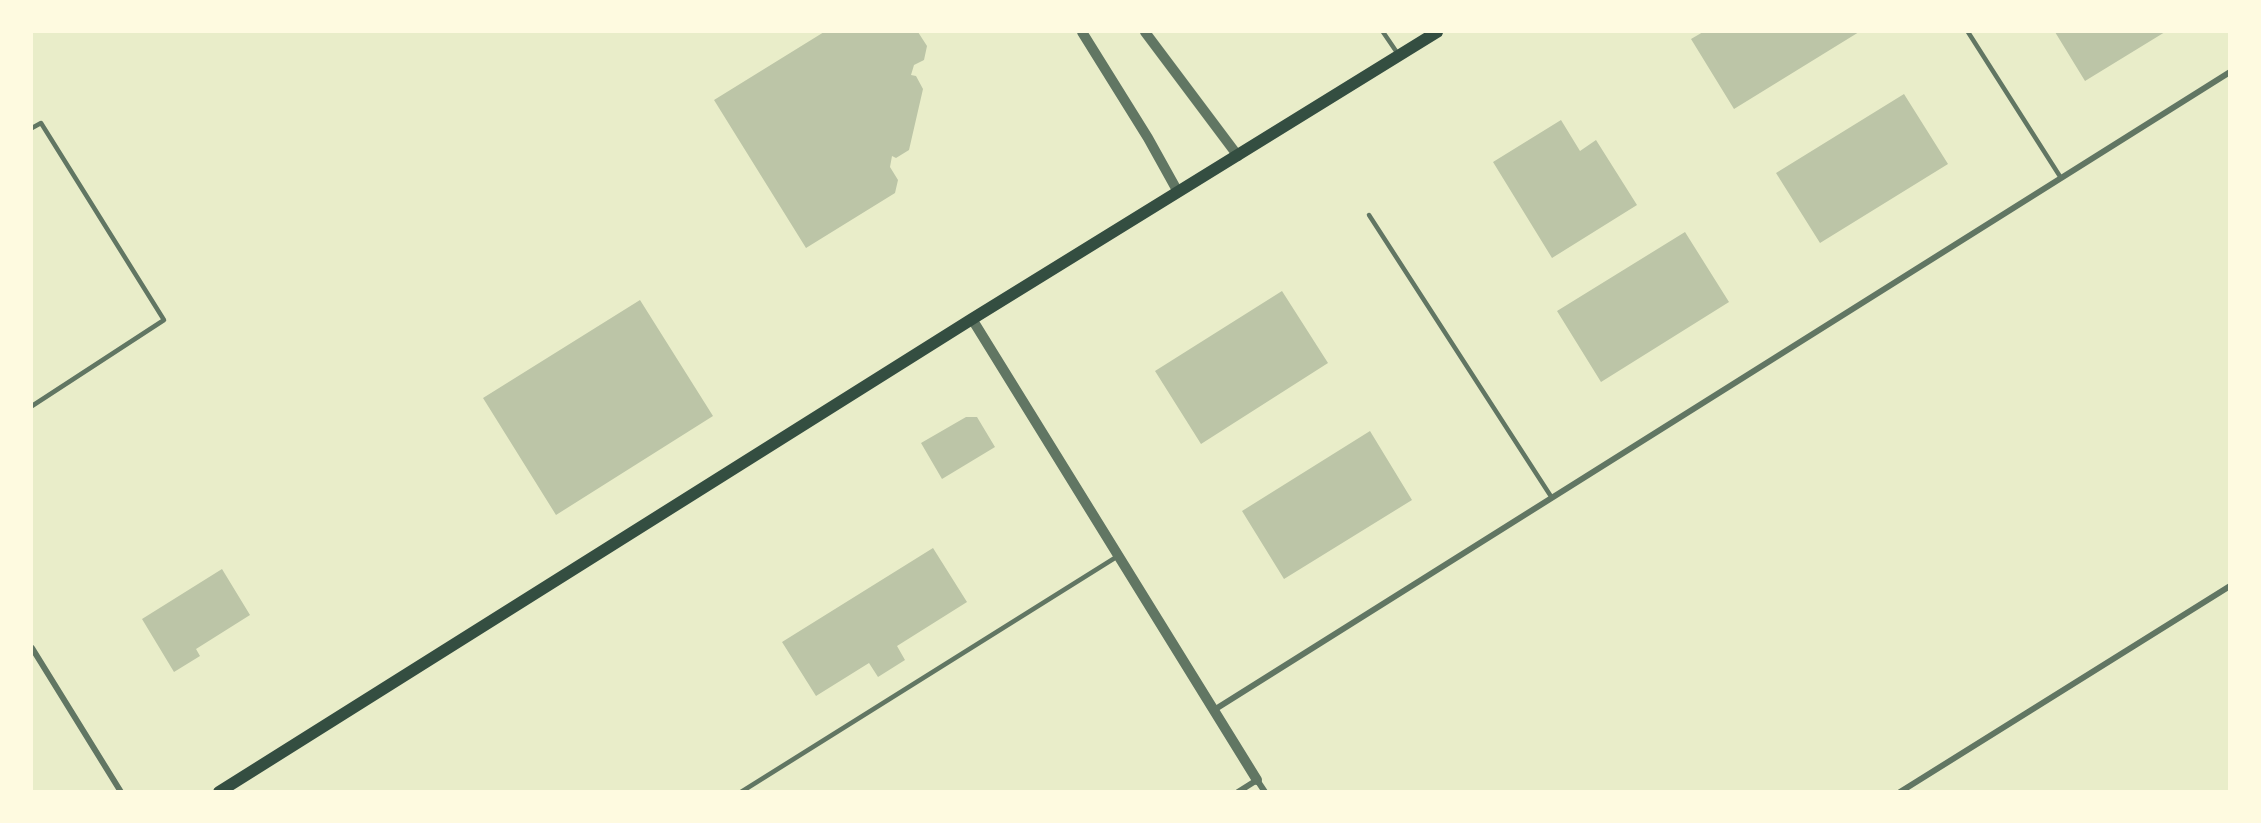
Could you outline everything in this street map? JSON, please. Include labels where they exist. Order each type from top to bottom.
[{"type":"main road","points":[[219,792],[972,319],[1437,32]]},
{"type":"street","points":[[1082,32],[1148,138],[1178,192]]},
{"type":"street","points":[[1145,32],[1238,156]]},
{"type":"street","points":[[1214,710],[2229,72]]},
{"type":"street","points":[[972,319],[1265,792]]},
{"type":"street","points":[[1900,792],[2229,586]]},
{"type":"street","points":[[32,648],[121,792]]},
{"type":"street","points":[[1238,792],[1257,780]]},
{"type":"lane","points":[[1383,32],[1398,55]]},
{"type":"lane","points":[[1968,32],[2061,178]]},
{"type":"lane","points":[[32,128],[41,123],[164,320],[32,406]]},
{"type":"lane","points":[[1369,214],[1552,498]]},
{"type":"lane","points":[[741,792],[1119,555]]},
{"type":"building","points":[[824,32],[918,32],[927,46],[924,60],[914,65],[911,75],[916,76],[923,89],[909,150],[896,158],[892,156],[890,167],[898,180],[895,193],[806,248],[714,100]]},
{"type":"building","points":[[1703,32],[1859,32],[1734,109],[1691,39]]},
{"type":"building","points":[[2055,32],[2165,32],[2085,81]]},
{"type":"building","points":[[1904,94],[1948,164],[1820,243],[1776,173]]},
{"type":"building","points":[[1561,120],[1580,151],[1596,140],[1637,205],[1552,258],[1493,162]]},
{"type":"building","points":[[1685,232],[1729,302],[1601,382],[1557,311]]},
{"type":"building","points":[[1282,291],[1328,363],[1201,444],[1155,371]]},
{"type":"building","points":[[640,300],[713,416],[556,515],[483,398]]},
{"type":"building","points":[[966,417],[977,417],[995,447],[942,479],[921,443]]},
{"type":"building","points":[[1370,431],[1412,500],[1284,579],[1242,511]]},
{"type":"building","points":[[933,548],[967,602],[897,646],[905,660],[878,677],[869,663],[816,696],[782,642]]},
{"type":"building","points":[[222,569],[250,615],[196,649],[200,656],[174,672],[142,619]]}]
